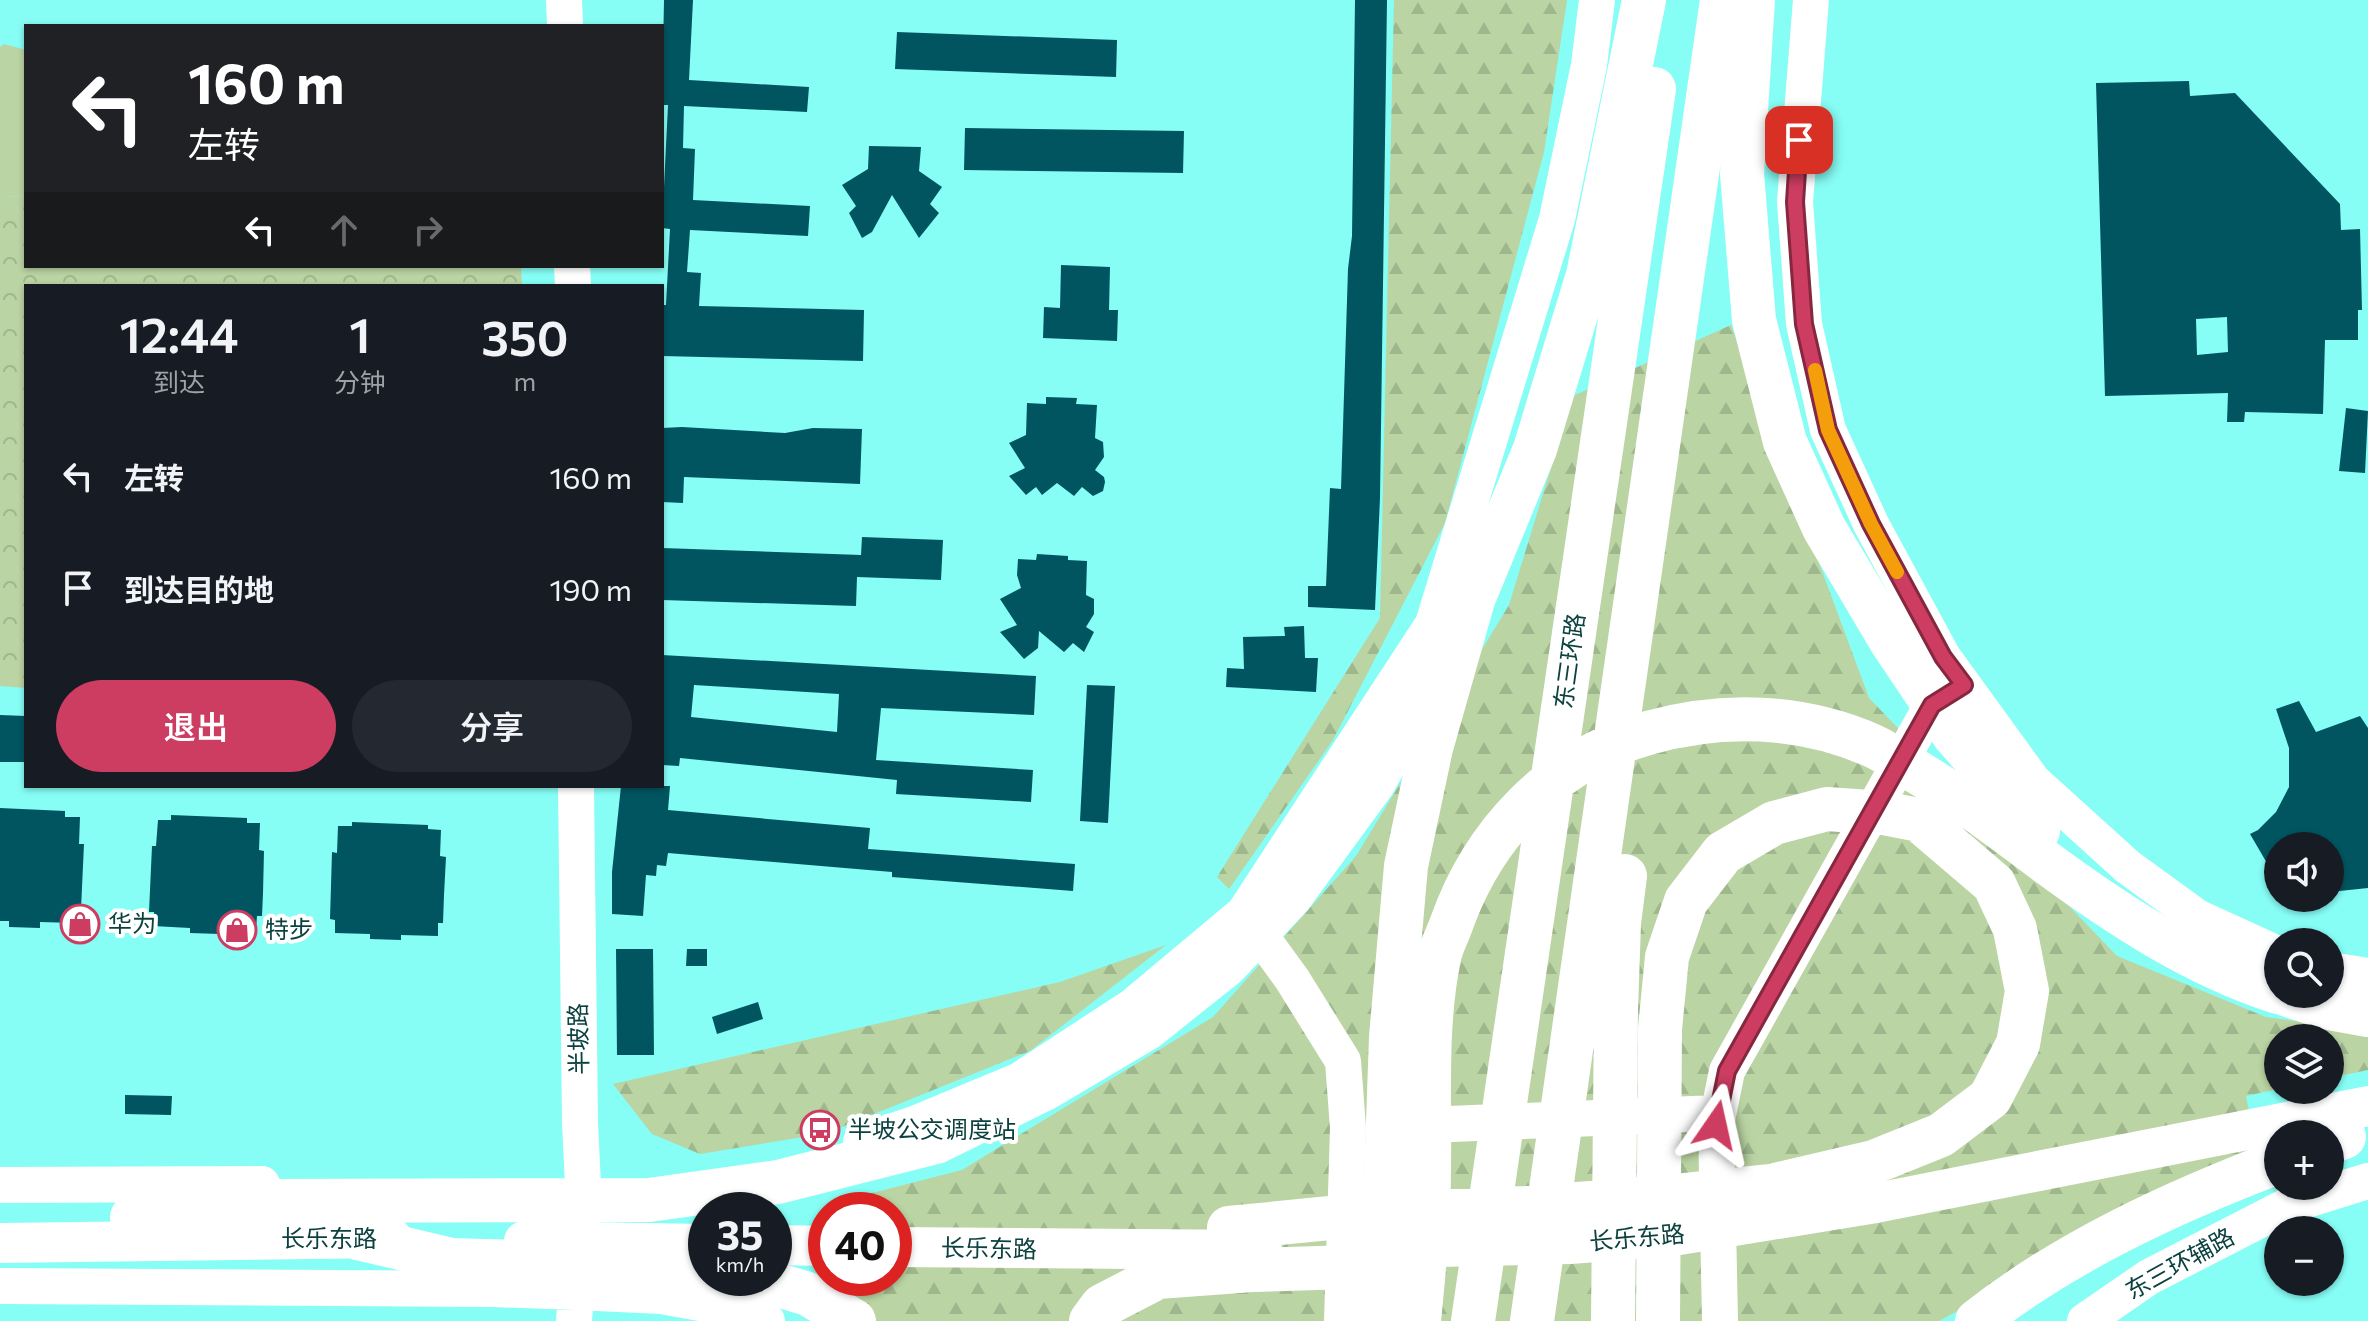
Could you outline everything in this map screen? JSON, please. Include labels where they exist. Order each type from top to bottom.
[{"type":"highway","points":[[132,1217],[257,1201],[649,1200],[778,1182],[936,1142],[1044,1089],[1147,1028],[1226,965],[1290,897],[1374,782],[1473,600],[1535,449],[1588,275],[1644,0]]},
{"type":"highway","name":"东三环路","points":[[1473,1321],[1667,0]]},
{"type":"highway","points":[[1532,1321],[1603,927],[1677,482],[1689,371],[1681,295],[1722,0]]},
{"type":"highway","points":[[1753,0],[1742,174],[1754,320],[1785,442],[1824,528],[1891,641],[1954,735],[2029,822],[2132,922]]},
{"type":"highway","points":[[1381,1321],[1391,1037],[1406,866],[1431,748],[1473,600]]},
{"type":"highway","points":[[1419,1321],[1429,1172],[1430,1043],[1439,957],[1460,898],[1488,848],[1520,808],[1583,760],[1635,737],[1683,723],[1743,717],[1809,726],[1873,746],[1943,787],[2132,922],[2238,979],[2264,987]]},
{"type":"highway","points":[[1229,1228],[1371,1214],[1526,1208],[1620,1200],[1651,1198],[1667,1197],[1771,1186],[1874,1162],[1941,1135],[1990,1098],[2018,1044],[2027,991],[2015,929],[1994,884],[1919,820],[1883,813],[1827,809],[1774,823],[1723,853],[1686,901],[1667,957],[1660,1029],[1659,1177],[1659,1193],[1659,1209],[1659,1241],[1658,1321]]},
{"type":"highway","points":[[1603,927],[1613,1321]]},
{"type":"highway","points":[[2330,1008],[2368,1015]]},
{"type":"highway","points":[[1977,1321],[2101,1241],[2212,1187],[2264,1167]]},
{"type":"highway","points":[[1091,1321],[1102,1306],[1158,1277],[1252,1270],[1563,1260],[1673,1236]]},
{"type":"highway","points":[[358,1238],[451,1260],[688,1268]]},
{"type":"highway","points":[[792,1289],[808,1294],[854,1321]]},
{"type":"main road","points":[[564,0],[565,24]]},
{"type":"main road","points":[[0,1185],[583,1185],[662,1183],[754,1172],[857,1144],[1020,1080],[1133,1006],[1244,913],[1433,624],[1557,219],[1589,65],[1597,0]]},
{"type":"main road","points":[[1811,0],[1795,202],[1807,337],[1828,430],[1871,524],[1943,657],[2033,781],[2128,867],[2197,917],[2264,948]]},
{"type":"main road","points":[[1720,1321],[1717,1113],[1727,1071],[1932,705],[1964,685]]},
{"type":"main road","name":"半坡路","points":[[575,1306],[583,1185],[576,788]]},
{"type":"main road","points":[[1244,913],[1292,979],[1343,1061],[1348,1128],[1342,1321]]},
{"type":"main road","points":[[2344,972],[2368,976]]},
{"type":"main road","points":[[2344,1085],[2368,1080]]},
{"type":"main road","name":"长乐东路","points":[[912,1224],[1229,1228],[1570,1218],[1703,1206],[1856,1183],[2264,1101]]},
{"type":"main road","points":[[1348,1128],[1717,1113]]},
{"type":"main road","name":"长乐东路","points":[[912,1247],[1232,1251],[1570,1244],[1673,1236],[1876,1203],[2205,1138],[2352,1128]]},
{"type":"main road","name":"东三环辅路","points":[[2085,1321],[2149,1277],[2287,1206],[2368,1181]]},
{"type":"main road","name":"长乐东路","points":[[0,1218],[368,1217],[688,1221]]},
{"type":"main road","name":"长乐东路","points":[[0,1243],[358,1238],[688,1244]]},
{"type":"main road","points":[[0,1286],[493,1289],[575,1306],[661,1296],[739,1310],[767,1321]]},
{"type":"green space","points":[[1394,0],[1567,0],[1544,152],[1445,523],[1333,740],[1229,889],[1217,877],[1380,618]]},
{"type":"green space","points":[[4,44],[24,49],[24,197],[0,196],[0,47]]},
{"type":"green space","points":[[0,196],[24,197],[24,268],[521,268],[522,284],[24,284],[24,688],[0,686]]},
{"type":"green space","points":[[1731,325],[1869,698],[2117,956],[2266,1017],[2317,1024],[2264,1024],[2264,1092],[2246,1096],[2256,1149],[1939,1321],[871,1321],[840,1296],[912,1296],[912,1192],[876,1192],[962,1170],[1213,1017],[1356,856],[1509,605],[1573,396]]},
{"type":"green space","points":[[1166,945],[1030,1051],[827,1133],[700,1154],[652,1134],[613,1084],[1060,982]]},
{"type":"green space","points":[[2344,1028],[2368,1031],[2368,1070],[2344,1075]]},
{"type":"building","points":[[664,0],[693,0],[689,80],[809,87],[807,112],[684,106],[683,148],[695,149],[693,200],[810,206],[808,236],[690,230],[687,272],[701,273],[699,306],[864,310],[863,361],[664,356],[664,305],[670,229],[664,228],[668,105],[664,105]]},
{"type":"building","points":[[1355,0],[1387,0],[1380,498],[1375,610],[1308,607],[1308,586],[1326,586],[1330,488],[1341,489],[1348,269],[1352,236]]},
{"type":"building","points":[[897,32],[1117,40],[1116,77],[895,69]]},
{"type":"building","points":[[2189,81],[2190,96],[2235,93],[2340,204],[2341,230],[2360,229],[2362,310],[2358,310],[2358,340],[2325,340],[2323,414],[2245,412],[2244,422],[2227,422],[2228,393],[2105,396],[2096,83]],"holes":[[[2227,317],[2228,352],[2197,355],[2196,319]]]},
{"type":"building","points":[[965,128],[1184,131],[1183,173],[964,170]]},
{"type":"building","points":[[869,146],[921,147],[919,171],[942,187],[930,204],[939,213],[919,238],[892,195],[872,232],[862,238],[849,213],[856,206],[842,185],[868,169]]},
{"type":"building","points":[[1061,265],[1110,267],[1109,310],[1118,310],[1117,341],[1043,338],[1044,307],[1060,308]]},
{"type":"building","points":[[1046,397],[1077,398],[1076,404],[1097,405],[1095,438],[1103,442],[1104,457],[1095,470],[1104,477],[1103,491],[1093,496],[1082,487],[1074,496],[1057,483],[1042,495],[1036,487],[1026,495],[1009,476],[1025,468],[1009,443],[1026,435],[1027,403],[1046,404]]},
{"type":"building","points":[[2346,408],[2368,411],[2365,473],[2339,471]]},
{"type":"building","points":[[664,428],[785,433],[813,428],[862,429],[860,484],[684,477],[683,503],[664,502]]},
{"type":"building","points":[[862,537],[943,540],[941,580],[857,577],[856,606],[664,600],[664,548],[861,555]]},
{"type":"building","points":[[1037,554],[1087,561],[1086,595],[1094,599],[1094,614],[1086,627],[1094,632],[1084,652],[1073,643],[1064,652],[1039,631],[1038,648],[1024,659],[1000,632],[1017,625],[1000,599],[1021,588],[1017,575],[1018,559],[1036,560]]},
{"type":"building","points":[[1304,626],[1305,658],[1318,658],[1316,692],[1226,687],[1227,668],[1244,669],[1243,637],[1285,636],[1284,627]]},
{"type":"building","points":[[664,655],[1036,676],[1034,715],[881,708],[876,760],[1033,770],[1031,802],[896,794],[897,780],[680,758],[679,766],[664,765]],"holes":[[[694,685],[839,694],[837,732],[691,717]]]},
{"type":"building","points":[[1087,685],[1115,686],[1108,823],[1080,821]]},
{"type":"building","points":[[2299,701],[2316,732],[2360,716],[2368,728],[2368,888],[2344,891],[2344,832],[2264,832],[2264,858],[2250,834],[2276,812],[2289,787],[2289,748],[2276,709]]},
{"type":"building","points":[[0,715],[24,716],[24,762],[0,762]]},
{"type":"building","points":[[664,786],[670,786],[668,810],[870,828],[868,849],[1075,864],[1073,891],[892,877],[892,872],[668,853],[666,866],[657,865],[656,876],[646,875],[643,916],[612,914],[612,872],[621,788]]},
{"type":"building","points":[[0,808],[65,811],[65,817],[80,817],[79,844],[84,844],[81,909],[76,909],[76,923],[40,922],[40,928],[9,927],[9,921],[0,921]]},
{"type":"building","points":[[171,815],[247,818],[247,823],[260,823],[259,850],[264,851],[263,893],[262,916],[257,916],[256,930],[220,929],[220,934],[190,933],[190,928],[153,926],[154,912],[149,912],[152,846],[156,846],[158,820],[171,820]]},
{"type":"building","points":[[352,822],[428,825],[428,829],[441,830],[440,856],[446,857],[443,923],[438,923],[438,936],[401,935],[401,940],[370,939],[370,934],[335,933],[335,920],[330,919],[332,852],[337,853],[338,826],[352,826]]},
{"type":"building","points":[[616,949],[653,949],[654,1055],[617,1055]]},
{"type":"building","points":[[687,949],[707,949],[707,966],[686,966]]},
{"type":"building","points":[[758,1002],[763,1019],[717,1034],[712,1017]]},
{"type":"building","points":[[125,1095],[172,1096],[171,1115],[125,1114]]},
{"type":"slow traffic","points":[[1815,370],[1828,430],[1871,524],[1897,572]]},
{"type":"place","name":"华为","points":[[80,924]]},
{"type":"place","name":"特步","points":[[237,930]]},
{"type":"place","name":"半坡公交调度站","points":[[820,1130]]},
{"type":"route","points":[[1716,1125],[1727,1071],[1932,705],[1964,685],[1943,657],[1871,524],[1828,430],[1804,324],[1795,202],[1799,140]]}]
